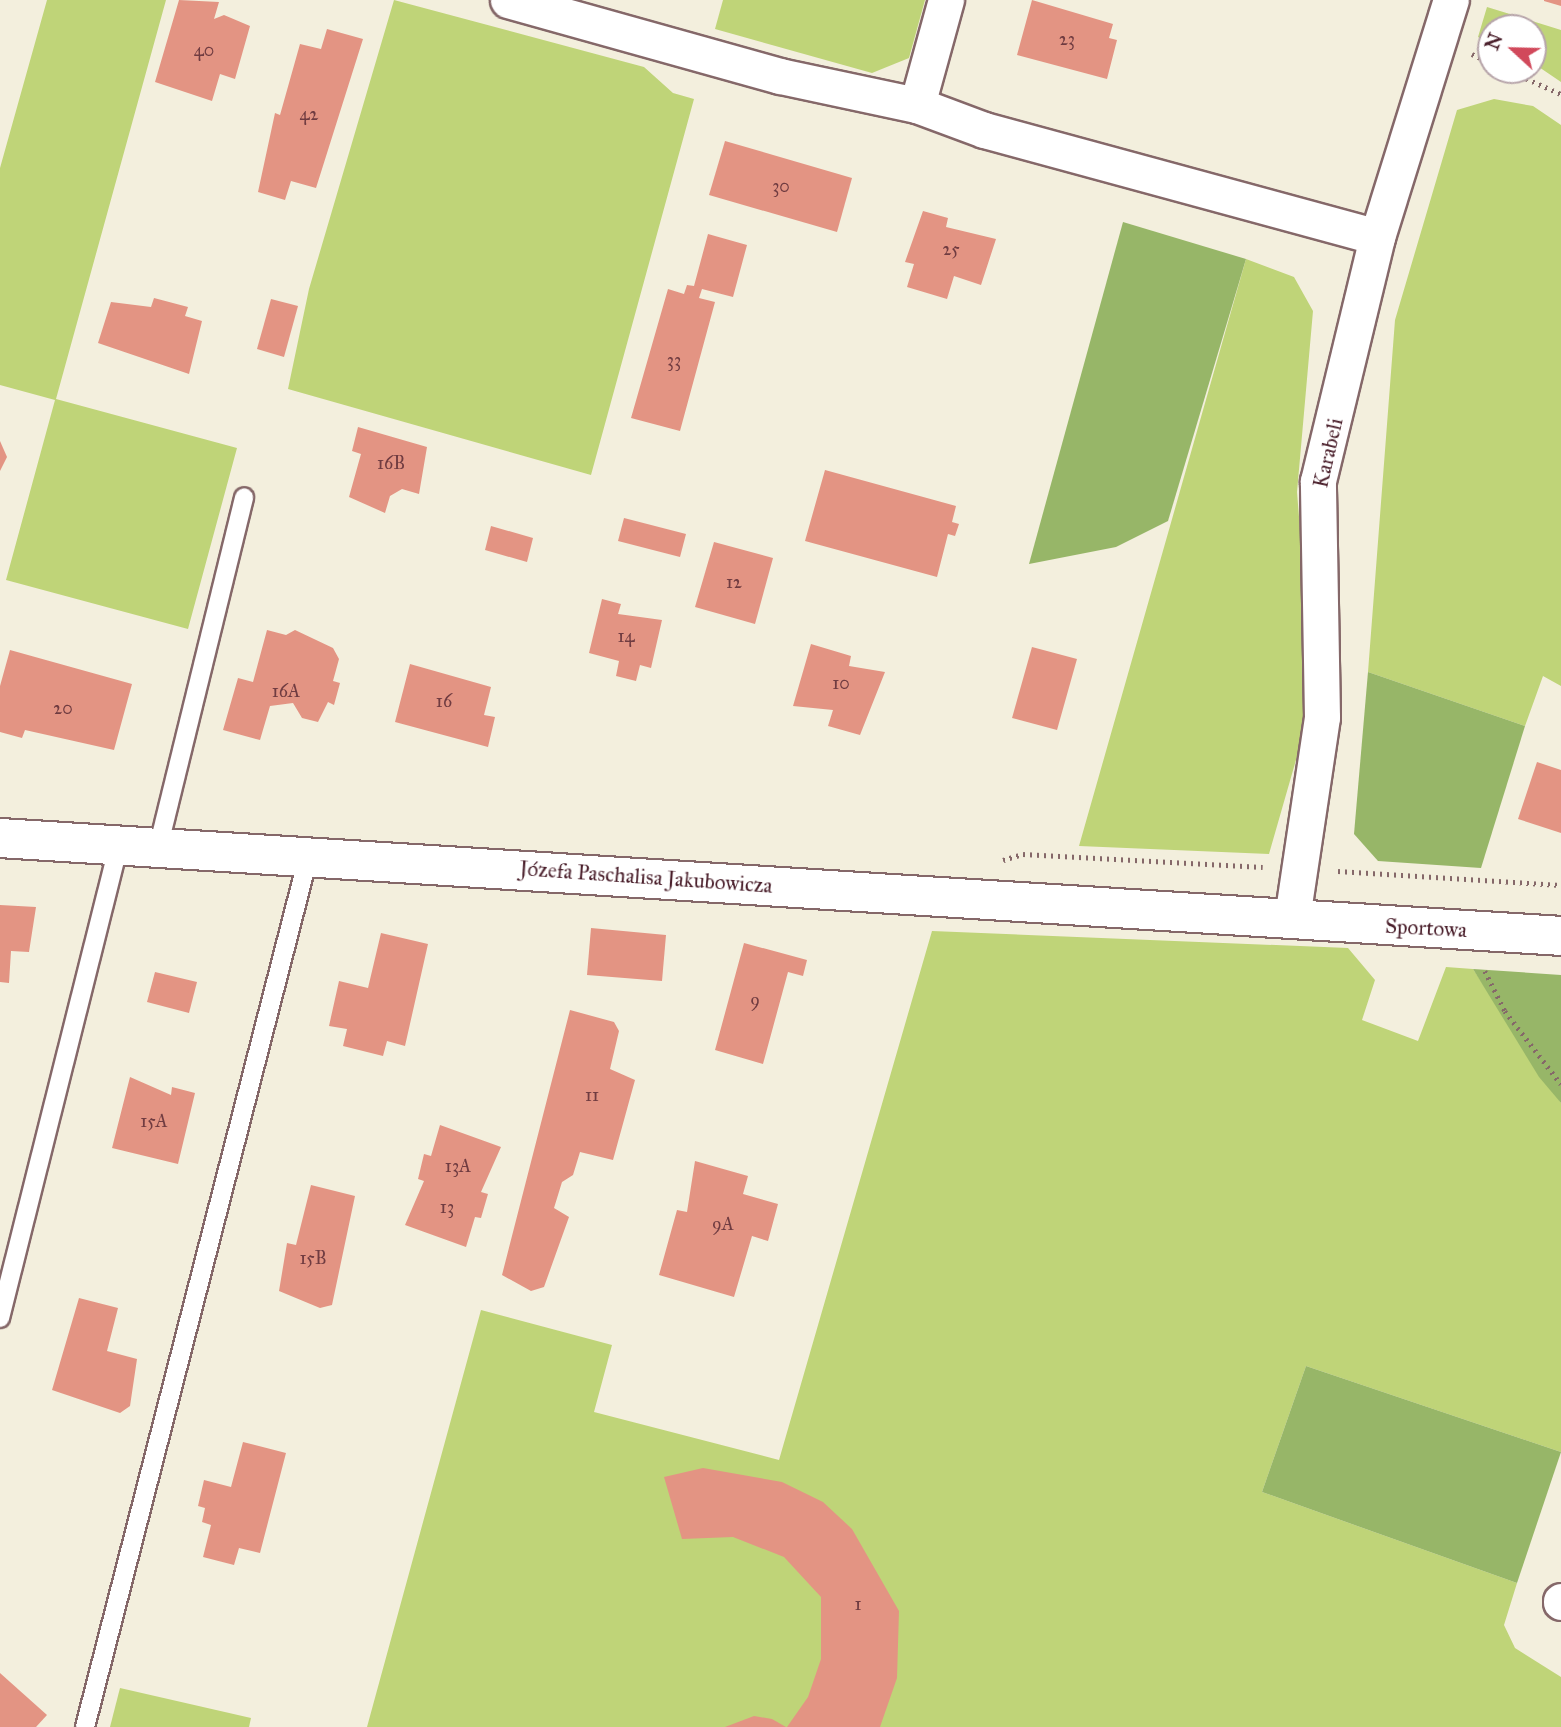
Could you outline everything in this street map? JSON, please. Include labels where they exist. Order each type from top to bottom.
[{"type":"street","points":[[509,0],[779,76],[917,105],[984,130],[1377,237]]},
{"type":"street","points":[[917,105],[946,0]]},
{"type":"street","name":"Karabeli","points":[[1292,918],[1322,717],[1318,481],[1377,237],[1451,0]]},
{"type":"street","name":"Józefa Paschalisa Jakubowicza","points":[[0,838],[1292,918]]},
{"type":"street","name":"Sportowa","points":[[1292,918],[1561,936]]},
{"type":"lane","points":[[158,848],[244,497]]},
{"type":"lane","points":[[0,1318],[119,845]]},
{"type":"lane","points":[[85,1727],[308,858]]},
{"type":"path","points":[[1538,84],[1561,94]]},
{"type":"path","points":[[1454,877],[1561,885]]},
{"type":"path","points":[[1464,930],[1505,1011],[1561,1084]]},
{"type":"green space","points":[[47,0],[166,0],[56,399],[237,448],[188,629],[6,580],[55,400],[0,385],[0,168]]},
{"type":"green space","points":[[394,0],[644,67],[673,93],[694,99],[591,475],[288,389],[309,289]]},
{"type":"green space","points":[[723,0],[925,0],[909,58],[872,73],[715,29]]},
{"type":"green space","points":[[1487,7],[1510,14],[1485,14]]},
{"type":"green space","points":[[1547,26],[1561,30],[1561,82],[1547,72]]},
{"type":"green space","points":[[1494,99],[1533,106],[1561,125],[1561,686],[1543,676],[1525,726],[1368,672],[1395,320],[1457,110]]},
{"type":"green space","points":[[1123,222],[1246,259],[1168,521],[1116,547],[1029,564]]},
{"type":"green space","points":[[1246,259],[1294,277],[1313,311],[1297,492],[1306,603],[1304,732],[1269,854],[1079,846]]},
{"type":"green space","points":[[1368,672],[1525,726],[1481,868],[1378,861],[1354,834]]},
{"type":"green space","points":[[932,931],[1348,948],[1375,980],[1362,1020],[1418,1041],[1446,967],[1473,969],[1561,1103],[1561,1452],[1306,1366],[1262,1492],[1517,1583],[1504,1625],[1515,1648],[1561,1677],[1561,1727],[367,1727],[481,1310],[612,1345],[594,1412],[779,1460]]},
{"type":"green space","points":[[1473,969],[1561,975],[1561,1103],[1539,1077]]},
{"type":"green space","points":[[1306,1366],[1561,1452],[1517,1583],[1262,1492]]},
{"type":"green space","points":[[120,1688],[251,1718],[249,1727],[110,1727]]},
{"type":"building","points":[[179,0],[219,2],[214,19],[224,15],[250,26],[235,79],[220,74],[212,101],[155,82]]},
{"type":"building","points":[[1032,0],[1113,24],[1109,38],[1117,40],[1107,79],[1017,55]]},
{"type":"building","points":[[1561,0],[1561,6],[1544,1]]},
{"type":"building","points":[[327,29],[363,39],[316,188],[291,181],[285,200],[258,192],[275,113],[280,115],[300,44],[321,49]]},
{"type":"building","points":[[725,141],[852,178],[837,232],[709,195]]},
{"type":"building","points":[[923,211],[948,218],[946,227],[996,239],[981,285],[954,276],[947,299],[907,287],[914,264],[905,262]]},
{"type":"building","points":[[708,234],[747,245],[733,297],[702,289],[699,298],[715,302],[680,431],[631,418],[668,289],[684,294],[687,285],[694,286]]},
{"type":"building","points":[[154,298],[188,307],[185,316],[202,321],[189,374],[98,343],[111,302],[151,307]]},
{"type":"building","points":[[271,299],[298,306],[284,357],[257,349]]},
{"type":"building","points":[[358,427],[427,447],[419,494],[402,489],[390,496],[385,513],[349,497],[361,454],[352,451]]},
{"type":"building","points":[[0,441],[7,457],[0,471]]},
{"type":"building","points":[[825,470],[956,506],[952,522],[959,524],[955,536],[948,534],[937,577],[805,541]]},
{"type":"building","points":[[624,518],[686,534],[680,557],[618,541]]},
{"type":"building","points":[[491,526],[533,538],[527,562],[485,550]]},
{"type":"building","points":[[714,542],[773,558],[755,624],[695,607]]},
{"type":"building","points":[[602,599],[621,604],[618,614],[662,620],[651,668],[640,665],[636,681],[616,676],[619,661],[589,653]]},
{"type":"building","points":[[267,630],[286,635],[295,630],[333,648],[339,659],[333,681],[340,683],[334,705],[328,702],[318,722],[302,718],[293,703],[270,706],[260,740],[223,730],[238,678],[253,682]]},
{"type":"building","points":[[811,644],[851,656],[849,666],[885,672],[860,735],[828,726],[833,710],[793,706]]},
{"type":"building","points":[[1032,647],[1077,659],[1057,730],[1012,718]]},
{"type":"building","points":[[10,650],[132,684],[114,750],[25,730],[22,738],[0,732],[0,686]]},
{"type":"building","points":[[410,664],[491,687],[484,715],[495,717],[488,747],[395,722]]},
{"type":"building","points":[[1537,762],[1561,770],[1561,833],[1518,819]]},
{"type":"building","points":[[0,905],[36,907],[29,952],[11,951],[9,983],[0,982]]},
{"type":"building","points":[[591,928],[666,935],[662,981],[587,975]]},
{"type":"building","points":[[381,933],[428,944],[405,1046],[387,1041],[383,1056],[343,1046],[347,1029],[329,1026],[339,981],[368,988]]},
{"type":"building","points":[[744,943],[807,960],[803,976],[788,972],[763,1064],[715,1050]]},
{"type":"building","points":[[155,972],[197,982],[189,1013],[147,1002]]},
{"type":"building","points":[[570,1010],[614,1022],[619,1031],[610,1069],[635,1080],[613,1160],[580,1152],[573,1175],[562,1182],[554,1208],[569,1217],[544,1287],[531,1291],[502,1275]]},
{"type":"building","points":[[130,1077],[171,1095],[172,1087],[195,1093],[178,1164],[112,1148]]},
{"type":"building","points":[[440,1125],[501,1147],[481,1192],[488,1194],[481,1218],[475,1217],[466,1247],[405,1225],[424,1181],[418,1179],[424,1154],[431,1156]]},
{"type":"building","points":[[695,1161],[748,1176],[743,1194],[778,1204],[768,1241],[752,1236],[734,1297],[659,1275],[677,1210],[687,1212]]},
{"type":"building","points":[[311,1185],[355,1196],[332,1305],[320,1308],[279,1291],[287,1243],[296,1245]]},
{"type":"building","points":[[79,1298],[118,1308],[107,1351],[137,1359],[130,1406],[120,1413],[52,1390]]},
{"type":"building","points":[[243,1442],[286,1453],[260,1553],[239,1548],[234,1565],[203,1557],[211,1525],[202,1522],[205,1508],[198,1506],[204,1480],[231,1487]]},
{"type":"building","points":[[703,1468],[782,1482],[823,1502],[852,1529],[899,1611],[897,1678],[880,1727],[787,1727],[808,1697],[821,1659],[821,1597],[784,1557],[733,1537],[682,1539],[664,1477]]},
{"type":"building","points":[[0,1673],[47,1715],[36,1727],[0,1727]]},
{"type":"building","points":[[754,1716],[772,1719],[786,1727],[725,1727]]}]
